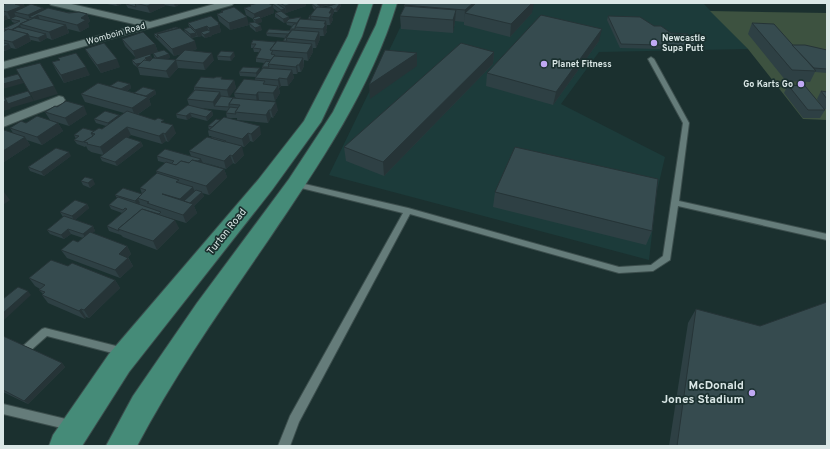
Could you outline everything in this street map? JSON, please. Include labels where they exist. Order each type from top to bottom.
[{"type":"main road","name":"Turton Road","points":[[64,446],[128,353],[265,185],[312,122],[355,36],[365,3]]},
{"type":"main road","points":[[120,446],[143,406],[206,310],[296,184],[342,112],[383,25],[390,3]]},
{"type":"street","points":[[54,3],[149,25]]},
{"type":"street","name":"Womboin Road","points":[[3,66],[229,3]]},
{"type":"street","points":[[3,123],[59,100]]},
{"type":"lane","points":[[296,184],[408,211],[619,270],[653,268],[667,258],[686,123],[651,59]]},
{"type":"lane","points":[[675,203],[827,237]]},
{"type":"lane","points":[[284,446],[294,420],[408,211]]},
{"type":"lane","points":[[26,349],[45,332],[128,353]]},
{"type":"lane","points":[[3,409],[77,426]]},
{"type":"shaded area","points":[[412,3],[703,3],[748,49],[599,52],[561,104],[665,157],[657,191],[649,260],[329,175]]},
{"type":"green space","name":"Go Karts Go","points":[[710,11],[827,13],[827,120],[803,119],[748,49]]},
{"type":"building","points":[[7,3],[18,3],[15,4],[22,6],[7,12],[3,11],[3,5]]},
{"type":"building","points":[[135,3],[136,7],[126,4]]},
{"type":"building","points":[[135,3],[154,3],[147,6]]},
{"type":"building","points":[[258,3],[268,3],[273,6],[254,14],[244,8]]},
{"type":"building","points":[[276,3],[285,9],[281,10],[273,4]]},
{"type":"building","points":[[280,3],[294,3],[285,6]]},
{"type":"building","points":[[316,3],[321,7],[317,8],[312,4]]},
{"type":"building","points":[[340,3],[333,11],[332,8],[324,8]]},
{"type":"building","points":[[405,3],[473,3],[465,10],[404,5]]},
{"type":"building","points":[[476,3],[532,3],[511,24],[465,13]]},
{"type":"building","points":[[31,4],[43,8],[28,15],[14,12]]},
{"type":"building","points":[[405,6],[456,10],[453,20],[400,16]]},
{"type":"building","points":[[234,7],[247,17],[229,23],[217,14],[223,12],[221,11]]},
{"type":"building","points":[[317,7],[332,8],[329,13],[332,13],[329,18],[310,16]]},
{"type":"building","points":[[48,8],[69,13],[79,12],[87,14],[81,18],[86,20],[77,25],[38,15],[32,18],[29,17]]},
{"type":"building","points":[[281,11],[289,17],[283,19],[275,13]]},
{"type":"building","name":"Planet Fitness","points":[[541,15],[602,29],[556,92],[487,73]]},
{"type":"building","points":[[16,16],[29,20],[11,30],[3,29],[20,21],[10,19]]},
{"type":"building","points":[[211,16],[219,23],[219,25],[209,28],[207,26],[195,30],[188,23]]},
{"type":"building","points":[[259,16],[261,18],[255,20],[253,18]]},
{"type":"building","points":[[608,16],[640,17],[654,26],[661,26],[671,33],[688,34],[696,46],[621,44]]},
{"type":"building","points":[[301,17],[297,23],[286,22],[289,19]]},
{"type":"building","points":[[34,18],[66,25],[49,32],[20,24]]},
{"type":"building","points":[[300,19],[326,21],[324,24],[326,24],[323,29],[295,27]]},
{"type":"building","points":[[255,22],[261,26],[255,28],[249,23]]},
{"type":"building","points":[[752,23],[774,24],[816,71],[792,70]]},
{"type":"building","points":[[294,24],[297,24],[295,29],[290,29]]},
{"type":"building","points":[[18,27],[46,34],[38,38],[12,30]]},
{"type":"building","points":[[176,27],[178,28],[157,34],[158,38],[154,34]]},
{"type":"building","points":[[190,27],[196,33],[190,34],[184,29]]},
{"type":"building","points":[[180,28],[195,41],[172,49],[157,34]]},
{"type":"building","points":[[8,29],[28,34],[12,42],[3,40],[3,32]]},
{"type":"building","points":[[269,29],[291,31],[288,34],[266,33]]},
{"type":"building","points":[[208,30],[211,32],[204,35],[201,32]]},
{"type":"building","points":[[292,30],[319,32],[315,41],[286,38]]},
{"type":"building","points":[[143,32],[155,44],[133,51],[122,39]]},
{"type":"building","points":[[287,35],[287,41],[283,41]]},
{"type":"building","points":[[253,40],[276,42],[270,50],[273,50],[271,54],[275,55],[271,60],[256,58],[261,49],[253,48],[256,44],[251,44]]},
{"type":"building","points":[[277,41],[312,44],[307,53],[270,50]]},
{"type":"building","points":[[3,43],[9,44],[3,47]]},
{"type":"building","points":[[104,43],[117,59],[97,65],[85,49]]},
{"type":"building","points":[[461,43],[494,52],[383,162],[344,147]]},
{"type":"building","points":[[792,45],[805,45],[827,50],[827,69],[814,68]]},
{"type":"building","points":[[164,50],[169,54],[157,58],[153,53]]},
{"type":"building","points":[[185,50],[212,53],[203,63],[175,60]]},
{"type":"building","points":[[385,50],[417,53],[369,85]]},
{"type":"building","points":[[221,51],[234,52],[230,57],[217,56]]},
{"type":"building","points":[[76,53],[86,67],[61,75],[52,62],[60,60],[58,58]]},
{"type":"building","points":[[150,54],[151,56],[145,58],[148,61],[144,60],[142,63],[136,64],[132,60]]},
{"type":"building","points":[[274,56],[303,58],[296,67],[268,64]]},
{"type":"building","points":[[153,58],[176,60],[166,71],[137,67],[144,60],[150,61]]},
{"type":"building","points":[[266,61],[270,62],[268,64],[269,67],[262,67]]},
{"type":"building","points":[[40,63],[54,86],[30,93],[16,69]]},
{"type":"building","points":[[243,67],[260,68],[256,73],[239,72]]},
{"type":"building","points":[[263,68],[292,70],[287,79],[279,78],[278,80],[255,78]]},
{"type":"building","points":[[18,74],[21,79],[3,84],[3,78]]},
{"type":"building","points":[[201,77],[222,77],[221,79],[234,80],[227,90],[194,87]]},
{"type":"building","points":[[244,79],[265,81],[263,84],[278,86],[273,93],[258,92],[256,95],[234,93]]},
{"type":"building","points":[[118,81],[130,84],[121,89],[110,86]]},
{"type":"building","points":[[98,83],[148,97],[132,108],[81,94]]},
{"type":"building","points":[[788,85],[805,86],[825,110],[808,110]]},
{"type":"building","points":[[143,87],[155,90],[146,96],[134,93]]},
{"type":"building","points":[[195,90],[220,92],[213,102],[187,99]]},
{"type":"building","points":[[28,91],[31,96],[8,104],[5,98]]},
{"type":"building","points":[[821,91],[827,92],[827,99]]},
{"type":"building","points":[[3,95],[6,101],[3,102]]},
{"type":"building","points":[[221,96],[236,98],[233,98],[229,104],[229,107],[214,106]]},
{"type":"building","points":[[233,98],[276,102],[266,115],[235,112],[240,105],[229,104]]},
{"type":"building","points":[[66,101],[84,106],[65,118],[45,112],[55,106],[57,107]]},
{"type":"building","points":[[188,105],[212,111],[206,117],[190,113],[186,116],[176,114]]},
{"type":"building","points":[[230,107],[238,108],[235,112],[236,114],[226,113]]},
{"type":"building","points":[[105,111],[119,115],[108,123],[94,119]]},
{"type":"building","points":[[127,111],[155,120],[158,118],[164,120],[161,122],[173,125],[165,134],[163,133],[159,136],[127,127],[100,147],[84,142],[95,134],[91,133],[99,128],[102,129]]},
{"type":"building","points":[[37,116],[58,123],[37,137],[10,128],[21,121],[26,123]]},
{"type":"building","points":[[224,117],[260,126],[251,134],[248,133],[242,139],[209,130]]},
{"type":"building","points":[[216,119],[220,120],[212,127],[208,126]]},
{"type":"building","points":[[83,128],[94,131],[91,133],[93,136],[83,142],[74,140],[79,136],[74,135]]},
{"type":"building","points":[[4,130],[25,137],[3,151]]},
{"type":"building","points":[[126,137],[141,142],[115,162],[100,157]]},
{"type":"building","points":[[207,137],[242,146],[232,156],[230,155],[224,161],[189,151]]},
{"type":"building","points":[[212,137],[226,141],[211,138]]},
{"type":"building","points":[[515,147],[658,179],[652,231],[495,192]]},
{"type":"building","points":[[56,148],[69,152],[41,172],[28,167]]},
{"type":"building","points":[[165,149],[201,159],[198,161],[192,160],[189,163],[181,161],[176,165],[171,164],[174,161],[157,156]]},
{"type":"building","points":[[192,160],[224,169],[206,186],[156,171],[166,162],[176,165],[181,161],[189,163]]},
{"type":"building","points":[[157,173],[179,180],[176,182],[193,187],[180,199],[162,194],[193,204],[183,215],[147,203],[149,202],[137,198],[146,190],[140,188]]},
{"type":"building","points":[[85,177],[93,179],[88,183],[81,181]]},
{"type":"building","points":[[123,188],[142,194],[135,201],[115,195]]},
{"type":"building","points":[[196,190],[202,192],[190,203],[184,201]]},
{"type":"building","points":[[118,197],[161,212],[159,214],[142,209],[118,229],[119,231],[107,226],[127,209],[125,208],[123,210],[109,205]]},
{"type":"building","points":[[75,200],[87,204],[72,216],[60,212]]},
{"type":"building","points":[[142,209],[175,220],[153,241],[118,229]]},
{"type":"building","points":[[64,216],[93,226],[83,234],[68,229],[61,235],[47,230]]},
{"type":"building","points":[[90,232],[127,246],[119,254],[128,258],[115,270],[61,250],[73,240],[78,242]]},
{"type":"building","points":[[51,260],[68,266],[72,263],[115,280],[84,310],[81,309],[79,311],[42,295],[45,292],[39,290],[45,285],[29,278]]},
{"type":"building","points":[[18,287],[28,291],[3,313],[3,299]]},
{"type":"building","name":"McDonald Jones Stadium","points":[[827,302],[827,446],[677,446],[696,309],[760,326]]},
{"type":"building","points":[[3,336],[62,363],[24,401],[3,390]]},
{"type":"place","name":"Newcastle Supa Putt","points":[[654,43]]},
{"type":"place","name":"Planet Fitness","points":[[544,64]]},
{"type":"place","name":"Go Karts Go","points":[[801,84]]},
{"type":"place","name":"McDonald Jones Stadium","points":[[752,393]]}]
